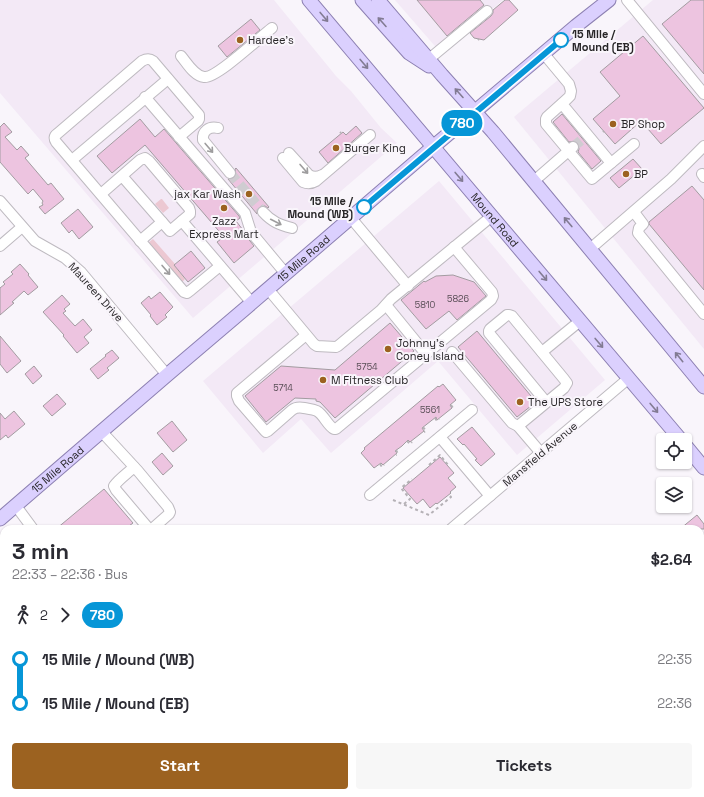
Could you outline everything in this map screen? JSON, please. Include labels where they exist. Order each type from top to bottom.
[{"type":"main road","name":"Mound Road","points":[[309,0],[675,433]]},
{"type":"main road","points":[[362,0],[409,53],[442,75]]},
{"type":"main road","name":"15 Mile Road","points":[[0,519],[433,147],[609,0]]},
{"type":"main road","points":[[382,2],[442,75],[476,112],[702,380]]},
{"type":"main road","points":[[692,453],[704,468]]},
{"type":"street","points":[[627,0],[704,94]]},
{"type":"street","points":[[429,59],[487,11]]},
{"type":"street","points":[[184,54],[196,74],[209,77],[221,70],[272,28]]},
{"type":"street","points":[[544,54],[571,87],[570,96],[547,117],[545,122],[547,127],[571,150],[592,179],[634,144]]},
{"type":"street","points":[[180,137],[198,121],[199,115],[150,59],[142,61],[55,136],[55,140],[186,293],[220,266]]},
{"type":"street","points":[[72,160],[168,79]]},
{"type":"street","points":[[146,97],[245,213],[250,232],[286,274]]},
{"type":"street","points":[[562,104],[586,136],[611,163]]},
{"type":"street","points":[[218,128],[206,130],[203,135],[203,140],[230,173]]},
{"type":"street","points":[[286,155],[303,182],[314,182],[370,135]]},
{"type":"street","points":[[590,249],[672,179],[704,146]]},
{"type":"street","points":[[534,181],[571,150]]},
{"type":"street","points":[[101,194],[122,176],[142,159],[145,158],[190,209],[190,214],[170,231],[122,176]]},
{"type":"street","name":"Maureen Drive","points":[[0,201],[35,241],[65,258],[77,268],[167,375]]},
{"type":"street","points":[[263,212],[276,224],[292,228]]},
{"type":"street","points":[[634,212],[643,224],[639,228],[638,233],[704,314]]},
{"type":"street","points":[[268,289],[317,346],[336,347],[492,216]]},
{"type":"street","points":[[351,218],[408,286]]},
{"type":"street","points":[[182,221],[252,303]]},
{"type":"street","points":[[140,241],[162,222]]},
{"type":"street","points":[[0,246],[22,227]]},
{"type":"street","points":[[306,335],[237,393],[236,396],[239,401],[264,431],[268,431],[292,410],[299,407],[312,409],[318,412],[331,428],[336,429],[493,298],[492,292],[454,247]]},
{"type":"street","points":[[386,305],[426,354]]},
{"type":"street","points":[[518,426],[564,388],[567,384],[511,315],[509,314],[504,316],[489,331],[546,402]]},
{"type":"street","points":[[542,352],[580,321]]},
{"type":"street","points":[[452,352],[512,423],[518,426],[541,453]]},
{"type":"street","name":"Mansfield Avenue","points":[[457,525],[629,378]]},
{"type":"street","points":[[370,495],[472,410]]},
{"type":"street","points":[[102,432],[170,509],[169,514],[155,525]]},
{"type":"street","points":[[440,437],[490,496]]},
{"type":"street","points":[[134,467],[114,486],[147,525]]},
{"type":"street","points":[[16,506],[31,525]]},
{"type":"path","points":[[451,405],[453,408],[451,409]]},
{"type":"path","points":[[435,418],[437,421],[439,419]]},
{"type":"path","points":[[423,428],[426,431],[424,432]]},
{"type":"path","points":[[407,441],[410,444],[412,442]]},
{"type":"path","points":[[396,450],[398,454],[396,455]]},
{"type":"path","points":[[429,464],[440,455],[448,465]]},
{"type":"path","points":[[380,464],[382,467],[384,465]]},
{"type":"path","points":[[404,504],[411,498],[401,488],[412,479]]},
{"type":"path","points":[[394,500],[429,515],[440,504],[451,497],[449,494]]},
{"type":"shaded area","points":[[0,0],[274,0],[336,76],[351,91],[381,128],[397,143],[193,318],[0,93]]},
{"type":"shaded area","points":[[395,0],[503,0],[441,53]]},
{"type":"shaded area","points":[[653,0],[704,0],[704,349],[514,117]]},
{"type":"shaded area","points":[[439,181],[605,380],[517,455],[438,361],[331,453],[301,419],[263,453],[203,381]]},
{"type":"shaded area","points":[[161,199],[169,208],[163,213],[155,204]]},
{"type":"shaded area","points":[[153,239],[175,264],[174,265],[185,279],[182,282],[148,243]]},
{"type":"building","points":[[417,0],[480,0],[484,5],[447,36]]},
{"type":"building","points":[[505,0],[509,0],[518,10],[484,40],[474,38],[470,33],[491,16],[493,10]]},
{"type":"building","points":[[691,0],[704,0],[704,74],[662,24]]},
{"type":"building","name":"Hardee's","points":[[251,19],[260,30],[227,57],[218,46]]},
{"type":"building","points":[[643,36],[704,108],[661,144],[641,121],[615,144],[593,119],[620,96],[600,72]]},
{"type":"building","points":[[562,114],[601,161],[592,169],[578,152],[578,143],[575,141],[569,142],[553,122]]},
{"type":"building","points":[[140,119],[155,137],[164,129],[239,216],[240,218],[236,221],[254,246],[234,263],[217,242],[224,237],[145,145],[112,173],[97,156]]},
{"type":"building","points":[[4,123],[12,132],[5,137],[17,150],[21,146],[29,155],[25,158],[48,185],[51,183],[64,199],[45,214],[39,207],[43,205],[43,201],[33,189],[28,194],[0,162],[0,127]]},
{"type":"building","name":"Burger King","points":[[356,126],[362,133],[328,163],[319,152],[343,132],[346,135]]},
{"type":"building","name":"BP","points":[[633,159],[642,169],[619,188],[610,178]]},
{"type":"building","name":"jax Kar Wash","points":[[236,168],[269,207],[268,208],[261,206],[257,210],[257,214],[228,179],[234,178],[236,175]]},
{"type":"building","points":[[692,186],[704,200],[704,290],[649,224],[649,222]]},
{"type":"building","points":[[78,209],[93,227],[79,239],[72,230],[69,233],[61,223]]},
{"type":"building","points":[[191,251],[205,268],[188,282],[174,265]]},
{"type":"building","points":[[20,264],[38,287],[28,295],[24,291],[12,302],[14,303],[0,315],[0,288],[5,284],[3,282],[13,274],[11,272]]},
{"type":"building","points":[[453,275],[474,282],[486,296],[457,320],[449,311],[426,329],[401,300],[424,281],[425,282],[436,276]]},
{"type":"building","points":[[160,292],[173,307],[165,315],[167,317],[157,325],[141,303],[149,296],[151,299]]},
{"type":"building","points":[[62,295],[70,304],[64,309],[66,311],[63,313],[75,326],[83,319],[92,330],[84,337],[89,343],[77,353],[63,336],[64,335],[43,312]]},
{"type":"building","points":[[390,323],[414,351],[335,418],[320,402],[316,401],[316,399],[295,398],[266,422],[245,396],[281,366],[335,370]]},
{"type":"building","points":[[477,331],[536,402],[517,417],[458,347]]},
{"type":"building","points":[[0,336],[21,361],[7,373],[0,364]]},
{"type":"building","points":[[112,350],[119,358],[107,368],[109,370],[98,379],[90,369]]},
{"type":"building","points":[[34,366],[42,376],[33,384],[25,374]]},
{"type":"building","points":[[443,384],[456,400],[450,405],[452,408],[437,420],[436,417],[422,428],[424,431],[410,442],[408,440],[395,451],[397,453],[383,465],[381,463],[374,468],[361,453],[365,449],[364,448],[438,386],[439,387]]},
{"type":"building","points":[[57,394],[66,404],[52,416],[43,406]]},
{"type":"building","points":[[14,411],[25,424],[8,438],[6,435],[0,440],[0,413],[5,419]]},
{"type":"building","points":[[172,421],[187,440],[173,452],[157,433]]},
{"type":"building","points":[[472,427],[495,454],[481,466],[464,444],[463,445],[457,439]]},
{"type":"building","points":[[162,453],[173,466],[163,475],[152,462]]},
{"type":"building","points":[[440,457],[454,473],[448,478],[456,487],[450,492],[451,493],[430,508],[423,499],[417,504],[403,488]]},
{"type":"building","points":[[104,489],[133,523],[130,525],[61,525]]},
{"type":"building","points":[[697,515],[704,524],[704,525],[685,525]]},
{"type":"tunnel","points":[[573,147],[584,138]]},
{"type":"tunnel","points":[[230,173],[263,212]]},
{"type":"bus line","name":"780","points":[[364,207],[561,40]]},
{"type":"place","name":"Hardee's","points":[[240,40]]},
{"type":"place","name":"15 Mile / Mound (EB)","points":[[561,40]]},
{"type":"place","name":"BP Shop","points":[[613,124]]},
{"type":"place","name":"Burger King","points":[[336,148]]},
{"type":"place","name":"BP","points":[[626,174]]},
{"type":"place","name":"jax Kar Wash","points":[[249,194]]},
{"type":"place","name":"15 Mile / Mound (WB)","points":[[364,207]]},
{"type":"place","name":"Zazz Express Mart","points":[[224,208]]},
{"type":"place","name":"Johnny's Coney Island","points":[[388,349]]},
{"type":"place","name":"M Fitness Club","points":[[323,380]]},
{"type":"place","name":"The UPS Store","points":[[520,402]]}]
